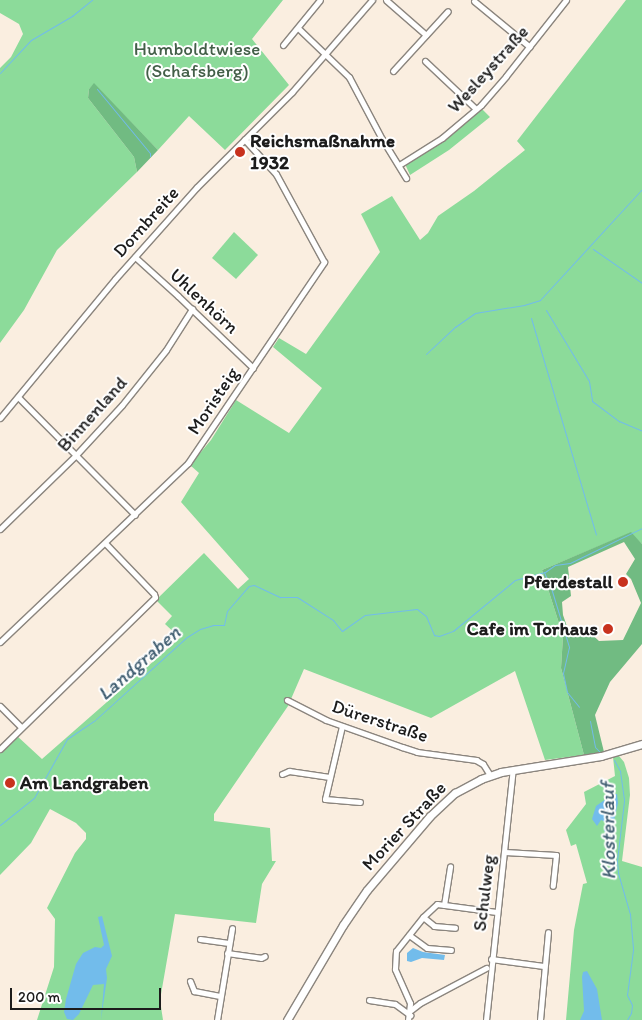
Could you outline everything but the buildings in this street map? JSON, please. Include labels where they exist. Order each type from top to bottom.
[{"type":"main road","name":"Morier Straße","points":[[287,1020],[344,925],[392,859],[446,800],[463,787],[490,775],[513,769],[601,756],[642,744]]},
{"type":"street","points":[[283,45],[320,0]]},
{"type":"street","name":"Dornbreite","points":[[0,418],[135,257],[197,187],[326,55],[372,0]]},
{"type":"street","points":[[386,0],[426,35]]},
{"type":"street","name":"Wesleystraße","points":[[399,166],[442,138],[476,109],[530,47],[566,0]]},
{"type":"street","points":[[474,2],[530,47]]},
{"type":"street","points":[[393,71],[448,11]]},
{"type":"street","points":[[298,28],[349,77],[406,178]]},
{"type":"street","points":[[425,61],[476,109]]},
{"type":"street","name":"Moristeig","points":[[0,642],[106,544],[188,463],[324,262],[276,174],[244,140]]},
{"type":"street","name":"Uhlenhörn","points":[[135,257],[253,368]]},
{"type":"street","name":"Binnenland","points":[[0,529],[75,456],[148,373],[192,309]]},
{"type":"street","points":[[18,397],[136,515]]},
{"type":"street","points":[[0,749],[156,596],[106,544]]},
{"type":"street","name":"Dürerstraße","points":[[287,700],[342,726],[417,752],[476,760],[484,764],[490,775]]},
{"type":"street","points":[[0,706],[21,727]]},
{"type":"street","points":[[342,726],[325,798],[360,802]]},
{"type":"street","name":"Schulweg","points":[[486,1020],[496,912],[505,852],[513,769]]},
{"type":"street","points":[[282,774],[289,771],[330,777]]},
{"type":"street","points":[[505,852],[556,855],[553,886]]},
{"type":"street","points":[[444,905],[450,866]]},
{"type":"street","points":[[410,1017],[410,1003],[395,970],[396,951],[423,917],[436,904],[496,912]]},
{"type":"street","points":[[423,917],[434,926],[455,928]]},
{"type":"street","points":[[217,1020],[219,996],[232,928]]},
{"type":"street","points":[[540,1020],[548,932]]},
{"type":"street","points":[[409,935],[427,948],[451,950]]},
{"type":"street","points":[[200,939],[229,943]]},
{"type":"street","points":[[227,954],[262,958],[265,956]]},
{"type":"street","points":[[491,960],[544,966]]},
{"type":"street","points":[[410,1017],[420,1003],[486,968]]},
{"type":"street","points":[[190,981],[194,991],[219,996]]},
{"type":"street","points":[[369,1000],[395,1004],[410,1017]]},
{"type":"green space","name":"Humboldtwiese (Schafsberg)","points":[[0,0],[283,0],[252,39],[289,85],[225,150],[189,116],[158,150],[94,84],[89,89],[88,98],[134,157],[137,172],[57,250],[24,310],[0,343],[0,68],[11,57],[23,34],[19,24],[0,13]]},
{"type":"green space","points":[[626,0],[642,0],[642,544],[630,533],[542,570],[563,636],[561,668],[584,755],[545,760],[515,671],[431,718],[304,669],[288,706],[214,814],[214,821],[270,828],[272,861],[276,861],[262,884],[256,923],[175,914],[160,1000],[163,1020],[37,1020],[54,967],[55,919],[47,908],[75,853],[86,839],[86,833],[76,823],[50,809],[31,843],[0,875],[0,751],[16,735],[42,759],[180,638],[165,624],[172,616],[156,600],[204,553],[238,589],[249,579],[181,502],[199,473],[190,465],[211,440],[236,400],[289,433],[322,388],[273,347],[279,338],[306,354],[380,252],[361,214],[392,196],[420,240],[428,233],[438,216],[474,191],[525,150],[517,141]]},
{"type":"green space","points":[[94,83],[158,150],[137,172],[134,157],[88,98],[89,89]]},
{"type":"green space","points":[[480,107],[490,117],[449,150],[410,175],[405,164],[442,140]]},
{"type":"green space","points":[[234,232],[258,255],[236,279],[212,258]]},
{"type":"green space","points":[[631,532],[642,544],[642,644],[610,682],[595,715],[604,752],[584,755],[561,668],[563,636],[542,570]],"holes":[[[624,542],[635,559],[626,574],[631,579],[641,603],[623,640],[599,641],[585,628],[570,635],[563,615],[562,602],[571,596],[568,567]]]},
{"type":"green space","points":[[619,756],[624,762],[629,778],[630,795],[622,861],[642,867],[642,1020],[566,1020],[574,930],[583,884],[587,883],[576,844],[571,846],[566,830],[586,804],[584,792],[615,776],[613,757]]},
{"type":"water","points":[[613,794],[617,794],[618,803],[611,834],[604,831],[606,822],[601,820],[597,826],[592,819],[596,806]]},
{"type":"water","points":[[102,916],[112,956],[106,969],[107,978],[101,1020],[104,984],[93,985],[79,1014],[73,1020],[67,1019],[64,1012],[66,999],[76,964],[83,953],[95,947],[101,948],[104,945],[98,917]]},
{"type":"water","points":[[413,948],[423,952],[445,955],[444,960],[422,958],[411,962],[407,961],[407,953]]},
{"type":"water","points":[[587,971],[597,989],[602,1020],[580,1020],[584,1011],[582,977],[583,972]]},
{"type":"waterway","points":[[0,73],[31,40],[72,16],[92,0]]},
{"type":"waterway","points":[[97,89],[150,153],[150,156]]},
{"type":"waterway","points":[[426,354],[455,327],[475,313],[524,305],[540,300],[642,189]]},
{"type":"waterway","points":[[593,249],[642,283]]},
{"type":"waterway","points":[[546,310],[589,381],[592,401],[619,421],[642,431]]},
{"type":"waterway","points":[[531,318],[596,534]]},
{"type":"waterway","name":"Landgraben","points":[[545,572],[555,565],[570,563],[642,528]]},
{"type":"waterway","name":"Landgraben","points":[[0,825],[34,798],[67,739],[94,721],[187,637],[200,629],[213,625],[224,625],[227,611],[249,586],[254,585],[280,597],[297,597],[333,620],[342,631],[365,615],[417,609],[426,616],[434,635],[439,636],[453,631],[515,580],[544,572],[552,591],[569,647],[563,673],[567,692],[579,707]]},
{"type":"waterway","points":[[590,721],[595,747],[599,751]]},
{"type":"waterway","name":"Klosterlauf","points":[[614,760],[620,771],[624,801],[617,861],[618,873],[630,914],[633,950],[627,995],[632,1005],[631,1013],[627,1020]]},
{"type":"place","name":"Reichsmaßnahme 1932","points":[[240,152]]},
{"type":"place","name":"Pferdestall","points":[[623,582]]},
{"type":"place","name":"Cafe im Torhaus","points":[[608,629]]},
{"type":"place","name":"Am Landgraben","points":[[10,783]]}]
